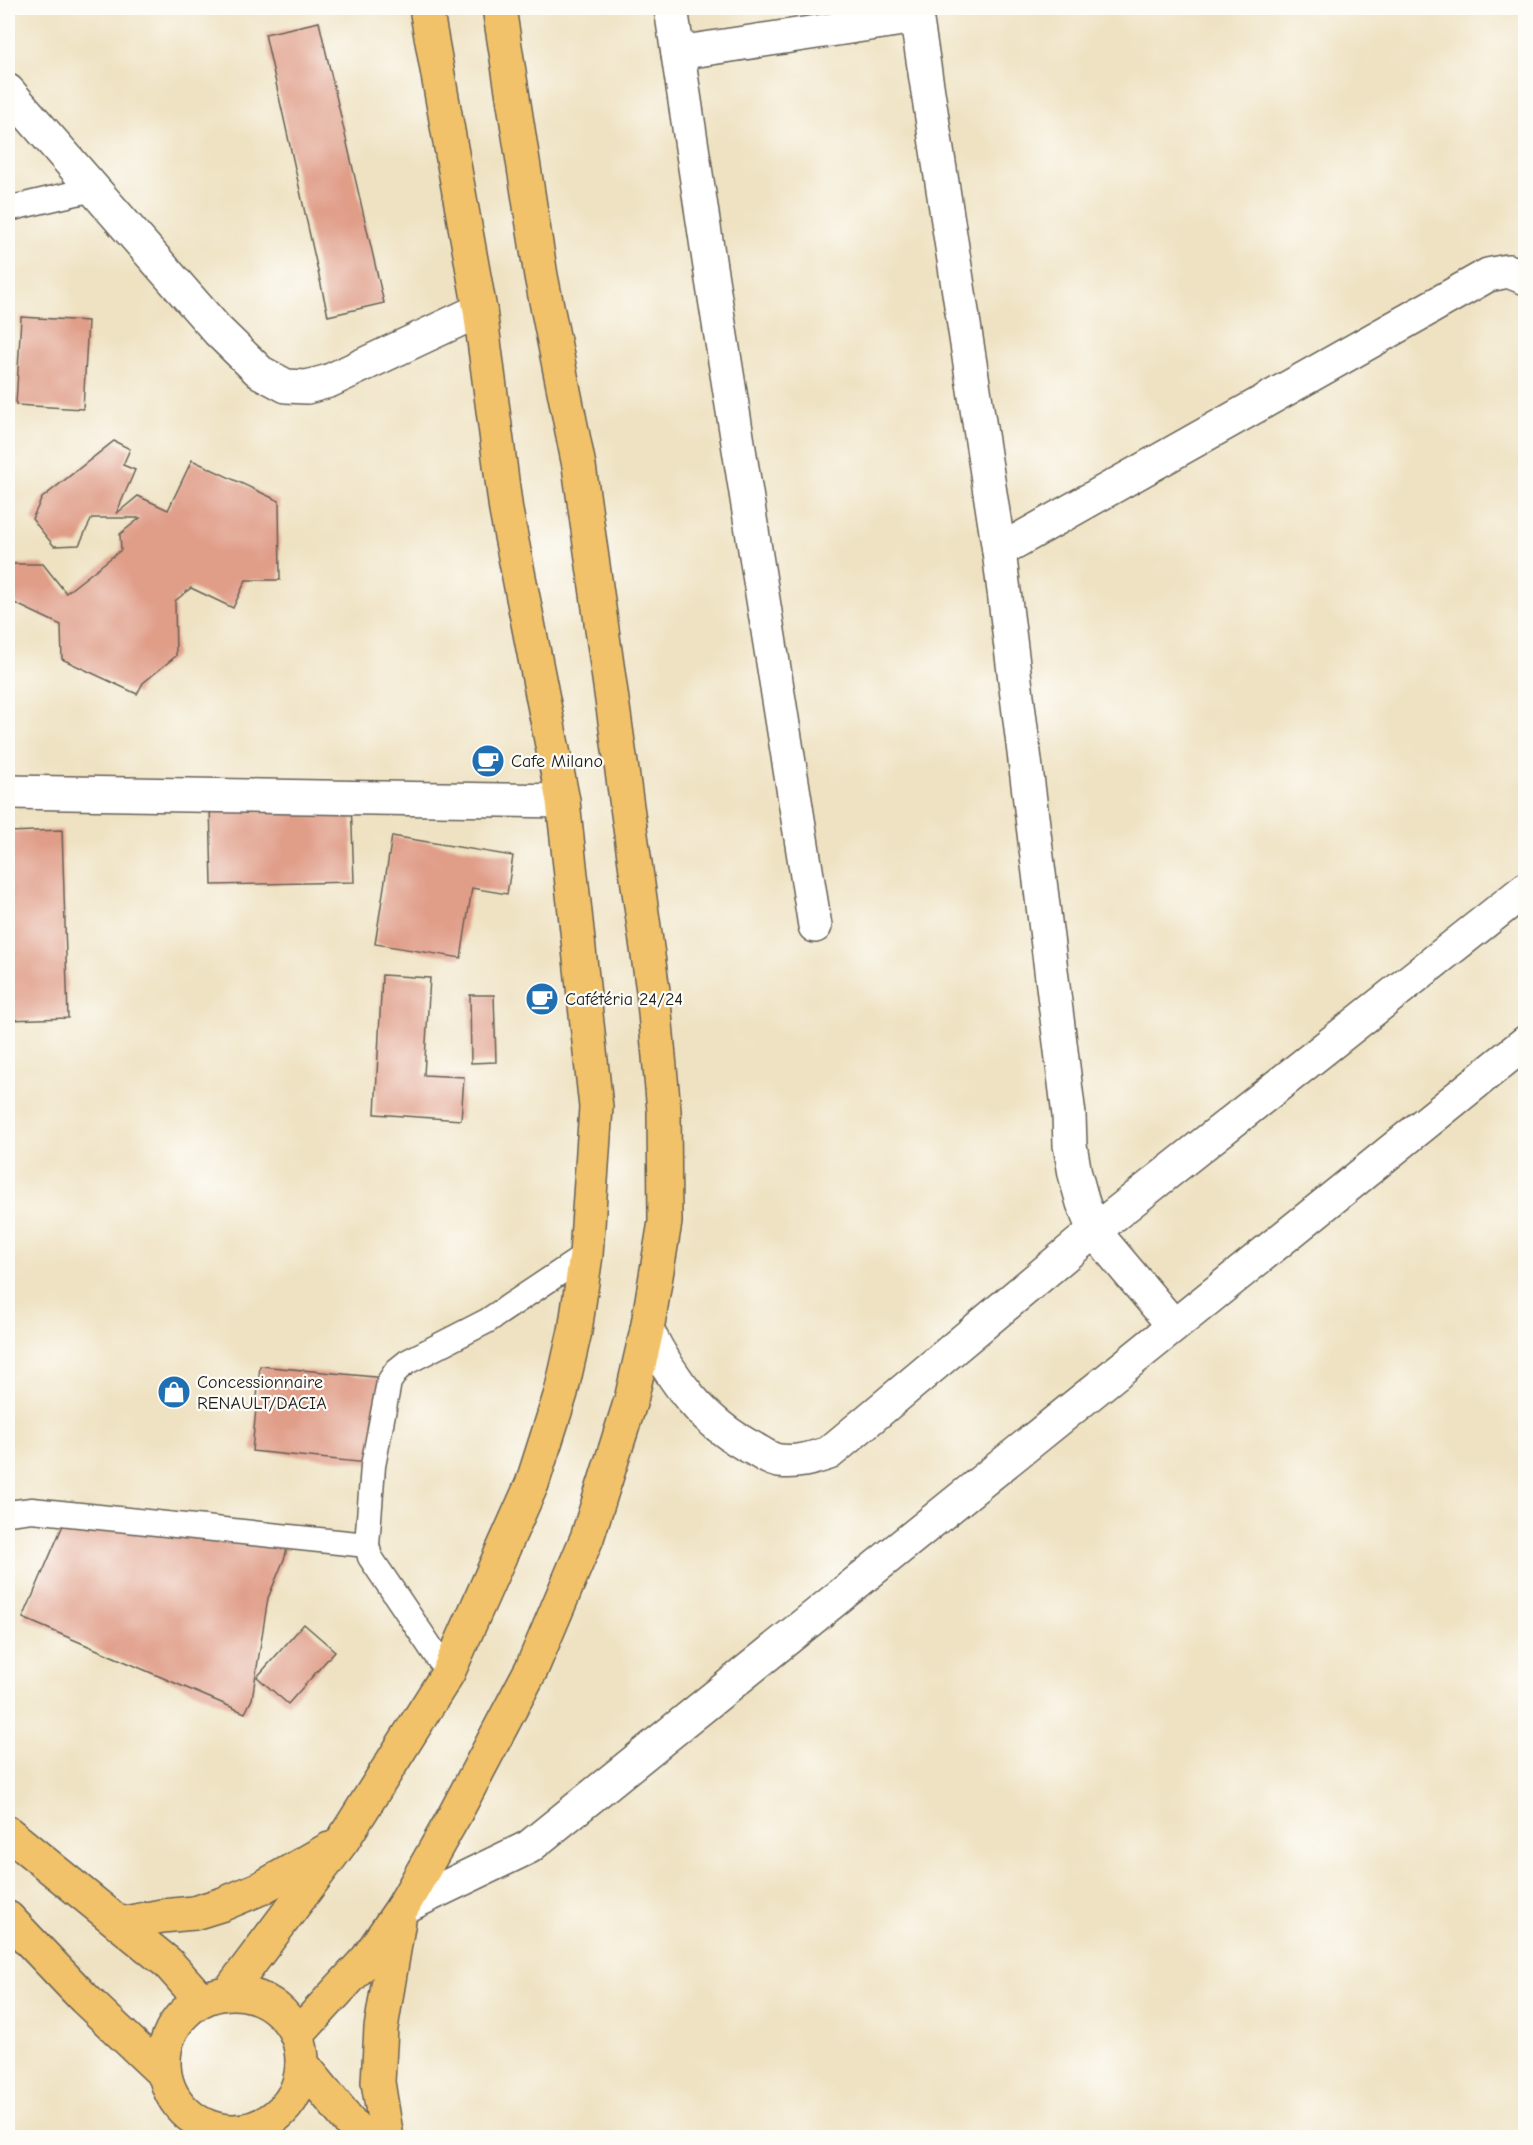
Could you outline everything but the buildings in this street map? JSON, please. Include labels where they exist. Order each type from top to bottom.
[{"type":"main road","points":[[426,8],[480,310],[506,510],[563,801],[596,1107],[586,1256],[575,1331],[561,1393],[532,1484],[448,1673],[343,1840],[214,1996],[183,2013],[170,2031],[164,2052],[164,2074],[171,2094],[183,2110],[205,2130],[245,2131],[268,2123],[286,2108],[298,2088],[300,2050],[402,1908],[454,1816],[537,1657],[587,1538],[631,1400],[647,1330],[665,1222],[664,1111],[653,991],[579,466],[541,276],[499,8]]},
{"type":"main road","points":[[8,1833],[168,1963],[214,1996],[250,1995],[269,2003],[286,2017],[300,2050],[363,2138]]},
{"type":"main road","points":[[120,1924],[162,1916],[194,1914],[223,1904],[261,1888],[343,1840]]},
{"type":"main road","points":[[387,2138],[378,2082],[381,2028],[402,1908]]},
{"type":"main road","points":[[8,1918],[84,1998],[164,2074]]},
{"type":"street","points":[[671,8],[815,926]]},
{"type":"street","points":[[678,53],[915,12],[999,551],[1069,1115],[1070,1145],[1083,1203],[1094,1231],[1173,1325]]},
{"type":"street","points":[[8,91],[218,331],[260,372],[286,386],[307,387],[328,381],[480,310]]},
{"type":"street","points":[[999,551],[1488,275],[1508,271],[1526,278]]},
{"type":"street","points":[[8,792],[563,801]]},
{"type":"street","points":[[647,1330],[678,1384],[698,1408],[722,1429],[776,1461],[804,1462],[828,1453],[1094,1231],[1526,890]]},
{"type":"street","points":[[402,1908],[529,1847],[1526,1042]]},
{"type":"lane","points":[[8,210],[93,189]]},
{"type":"lane","points":[[448,1673],[370,1557],[367,1545],[373,1466],[389,1382],[397,1370],[407,1362],[487,1321],[586,1256]]},
{"type":"lane","points":[[8,1513],[32,1510],[367,1545]]},
{"type":"place","name":"Cafe Milano","points":[[488,761]]},
{"type":"place","name":"Cafétéria 24/24","points":[[542,999]]},
{"type":"place","name":"Concessionnaire RENAULT/DACIA","points":[[174,1392]]}]
